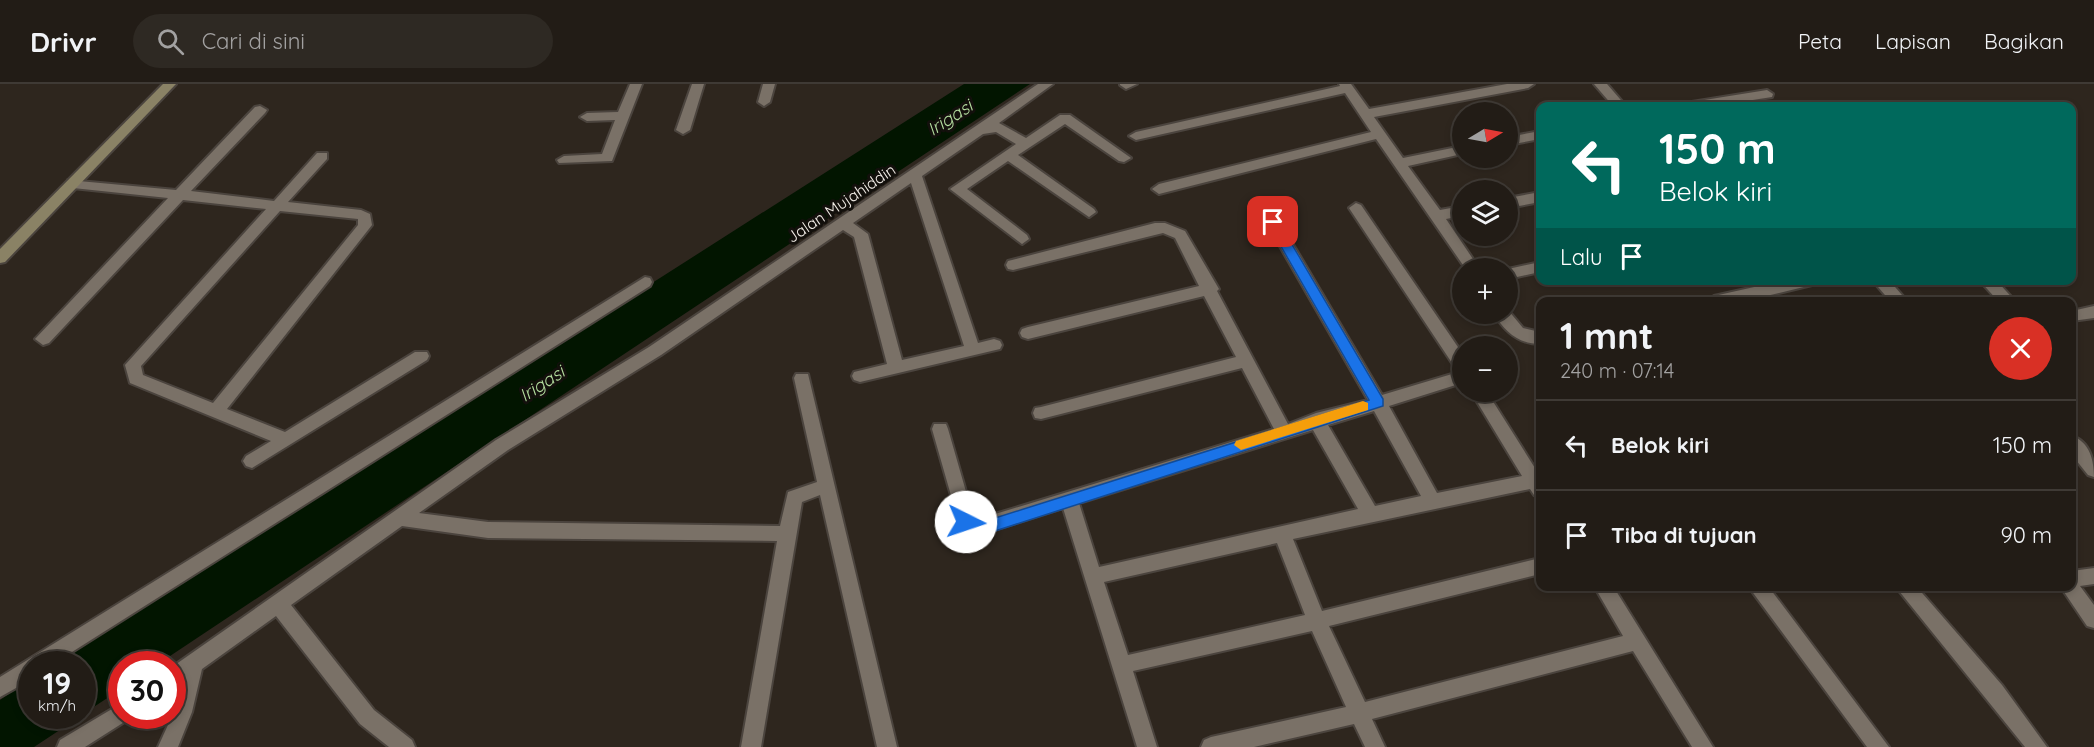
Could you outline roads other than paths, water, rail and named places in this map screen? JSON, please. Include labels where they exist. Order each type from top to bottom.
[{"type":"main road","points":[[0,258],[170,84]]},
{"type":"street","points":[[564,159],[607,158],[636,84]]},
{"type":"street","points":[[684,130],[698,84]]},
{"type":"street","points":[[765,102],[769,84]]},
{"type":"street","name":"Jalan Mujahiddin","points":[[186,670],[502,445],[655,351],[1047,84]]},
{"type":"street","points":[[1366,114],[1528,84]]},
{"type":"street","points":[[1600,84],[1616,102]]},
{"type":"street","points":[[1136,136],[1347,86],[1465,258]]},
{"type":"street","points":[[1717,102],[1767,94]]},
{"type":"street","points":[[43,339],[260,110]]},
{"type":"street","points":[[587,117],[625,116]]},
{"type":"street","points":[[1022,239],[957,189],[1065,118],[1124,159]]},
{"type":"street","points":[[980,130],[998,127],[1026,144]]},
{"type":"street","points":[[1159,189],[1380,134]]},
{"type":"street","points":[[1518,139],[1536,136]]},
{"type":"street","points":[[1399,163],[1452,152]]},
{"type":"street","points":[[287,440],[136,379],[133,365],[322,156]]},
{"type":"street","points":[[1010,156],[1089,212]]},
{"type":"street","points":[[915,175],[973,350]]},
{"type":"street","points":[[74,183],[278,207],[361,214],[364,217],[365,225],[217,410]]},
{"type":"street","points":[[1518,201],[1536,198]]},
{"type":"street","points":[[1356,208],[1452,350]]},
{"type":"street","points":[[1436,216],[1452,213]]},
{"type":"street","points":[[1273,222],[1378,402],[1432,501]]},
{"type":"street","points":[[843,224],[861,234],[896,368]]},
{"type":"street","points":[[1013,266],[1165,228],[1180,235],[1211,289],[1283,431]]},
{"type":"street","points":[[1518,272],[1536,268]]},
{"type":"street","points":[[58,651],[645,282]]},
{"type":"street","points":[[1732,297],[1777,285]]},
{"type":"street","points":[[1884,285],[1896,297]]},
{"type":"street","points":[[1991,285],[2004,297]]},
{"type":"street","points":[[1028,333],[1211,289]]},
{"type":"street","points":[[2076,315],[2094,312]]},
{"type":"street","points":[[1509,324],[1521,336],[1536,338]]},
{"type":"street","points":[[860,376],[994,345]]},
{"type":"street","points":[[252,461],[421,356]]},
{"type":"street","points":[[1041,413],[1248,360]]},
{"type":"street","points":[[802,378],[886,747]]},
{"type":"street","points":[[940,429],[966,522],[974,526],[992,525],[1316,420],[1452,379]]},
{"type":"street","points":[[1485,402],[1536,483]]},
{"type":"street","points":[[1316,420],[1371,514]]},
{"type":"street","points":[[2076,448],[2094,470]]},
{"type":"street","points":[[751,747],[794,497],[827,486]]},
{"type":"street","points":[[1094,576],[1432,501],[1536,486]]},
{"type":"street","points":[[1069,500],[1146,747]]},
{"type":"street","points":[[400,518],[488,530],[789,534]]},
{"type":"street","points":[[1283,534],[1317,621],[1375,747]]},
{"type":"street","points":[[1122,665],[1317,621],[1536,567]]},
{"type":"street","points":[[2076,578],[2094,576]]},
{"type":"street","points":[[1606,591],[1703,747]]},
{"type":"street","points":[[1761,591],[1879,747]]},
{"type":"street","points":[[1908,591],[1995,692],[2037,747]]},
{"type":"street","points":[[2073,591],[2094,620]]},
{"type":"street","points":[[279,605],[366,717],[405,747]]},
{"type":"street","points":[[1211,747],[1360,713],[1637,641]]},
{"type":"street","points":[[175,743],[193,666]]},
{"type":"street","points":[[0,688],[18,677]]},
{"type":"street","points":[[67,747],[108,721]]},
{"type":"water","name":"Irigasi","points":[[964,84],[1030,84],[178,651],[108,651],[108,698],[96,705],[96,651],[75,651]]},
{"type":"water","points":[[18,688],[18,729],[61,729],[34,747],[0,747],[0,700]]}]
